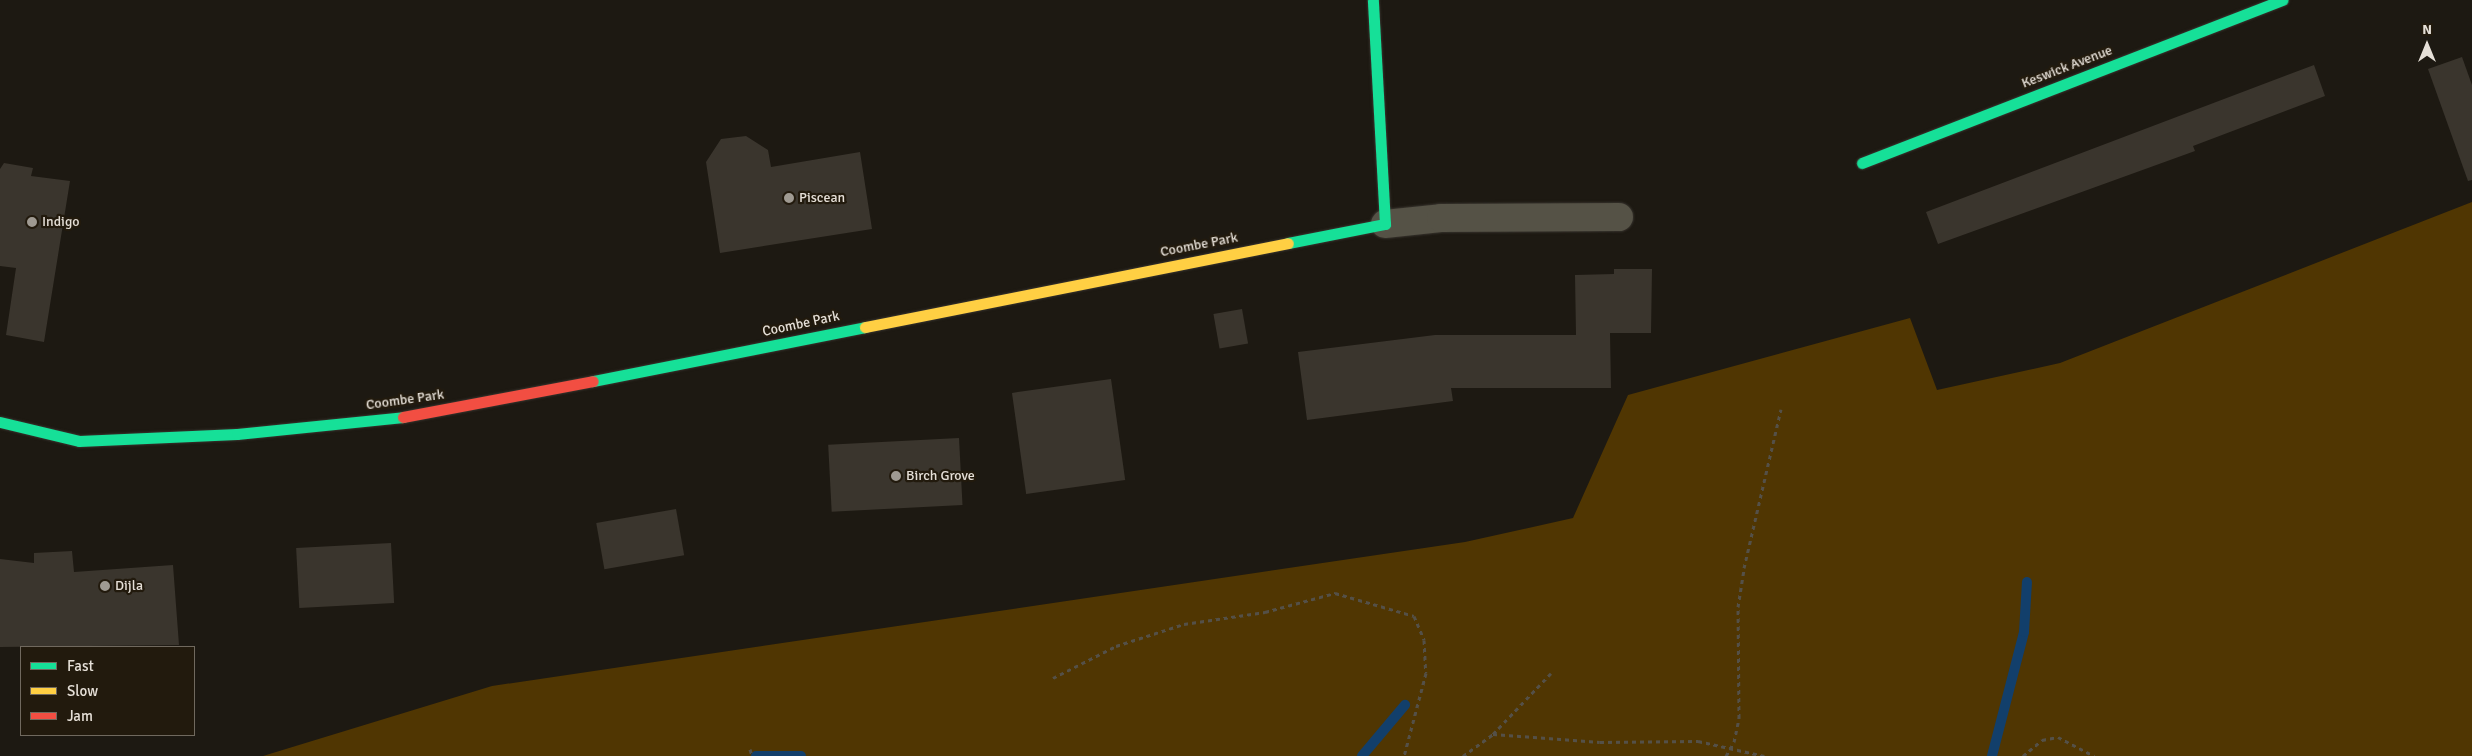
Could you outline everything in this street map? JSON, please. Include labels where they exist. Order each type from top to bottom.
[{"type":"street","points":[[1373,0],[1385,224],[1441,218],[1619,217]]},
{"type":"street","name":"Keswick Avenue","points":[[1862,163],[2255,5],[2283,0]]},
{"type":"street","name":"Coombe Park","points":[[0,422],[79,441],[236,434],[415,416],[1385,224]]},
{"type":"path","points":[[1726,756],[1731,747],[1739,718],[1738,608],[1780,409]]},
{"type":"path","points":[[1053,678],[1116,646],[1184,624],[1265,612],[1335,593],[1414,616],[1424,640],[1426,673],[1404,756]]},
{"type":"path","points":[[1463,756],[1493,734],[1551,673]]},
{"type":"path","points":[[1493,734],[1600,742],[1698,741],[1764,756]]},
{"type":"path","points":[[2023,756],[2042,740],[2058,737],[2094,756]]},
{"type":"path","points":[[750,749],[752,756]]},
{"type":"shaded area","points":[[2472,202],[2472,756],[263,756],[492,686],[1465,542],[1573,518],[1628,395],[1910,318],[1937,390],[2060,363]]},
{"type":"building","points":[[2462,57],[2472,85],[2472,180],[2468,181],[2428,69]]},
{"type":"building","points":[[2314,65],[2325,96],[2193,146],[2195,151],[1938,244],[1926,212]]},
{"type":"building","name":"Piscean","points":[[746,136],[768,150],[771,167],[860,152],[872,229],[720,253],[706,162],[721,139]]},
{"type":"building","name":"Indigo","points":[[4,163],[33,168],[31,176],[70,181],[44,342],[6,335],[16,268],[0,266],[0,169]]},
{"type":"building","points":[[1614,269],[1652,269],[1651,333],[1610,333],[1611,388],[1451,388],[1453,401],[1307,420],[1298,352],[1435,335],[1576,335],[1575,275],[1614,274]]},
{"type":"building","points":[[1242,309],[1248,343],[1220,349],[1213,314]]},
{"type":"building","points":[[1111,379],[1125,480],[1026,494],[1012,393]]},
{"type":"building","name":"Birch Grove","points":[[959,438],[963,505],[832,512],[828,445]]},
{"type":"building","points":[[676,509],[684,555],[604,569],[596,523]]},
{"type":"building","points":[[391,543],[394,603],[299,608],[296,548]]},
{"type":"building","name":"Dijla","points":[[72,551],[74,572],[173,565],[179,645],[0,647],[0,559],[34,563],[34,553]]},
{"type":"waterway","points":[[1992,756],[2024,632],[2027,582]]},
{"type":"waterway","points":[[1362,756],[1405,705]]},
{"type":"waterway","points":[[756,756],[801,756]]},
{"type":"traffic: fast","points":[[1288,243],[1385,224],[1373,0]]},
{"type":"traffic: fast","points":[[1862,163],[2283,0]]},
{"type":"traffic: fast","points":[[593,381],[865,327]]},
{"type":"traffic: fast","points":[[0,422],[79,441],[237,434],[403,417]]},
{"type":"traffic: slow","points":[[865,327],[1288,243]]},
{"type":"traffic: jam","points":[[403,417],[593,381]]},
{"type":"place","name":"Piscean","points":[[789,198]]},
{"type":"place","name":"Indigo","points":[[32,222]]},
{"type":"place","name":"Birch Grove","points":[[896,476]]},
{"type":"place","name":"Dijla","points":[[105,586]]}]
